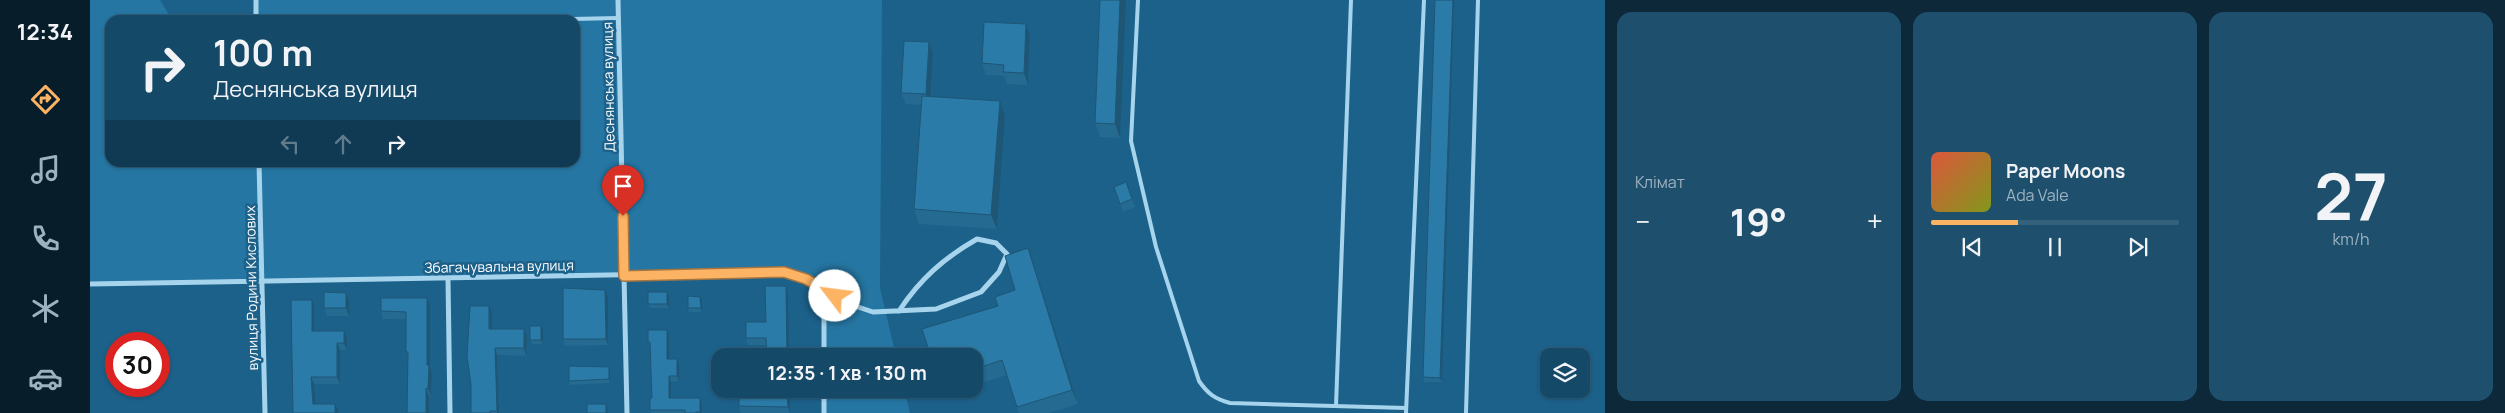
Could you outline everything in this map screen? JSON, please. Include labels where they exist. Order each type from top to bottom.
[{"type":"street","points":[[256,0],[256,15]]},
{"type":"street","name":"Деснянська вулиця","points":[[618,0],[627,413]]},
{"type":"street","name":"вулиця Родини Кислових","points":[[259,167],[265,413]]},
{"type":"street","name":"Збагачувальна вулиця","points":[[90,284],[784,272],[806,279],[855,306],[872,312],[899,311],[936,309],[981,292],[999,272],[1007,254],[996,242],[977,239],[938,264],[910,294],[899,311]]},
{"type":"street","points":[[448,278],[450,413]]},
{"type":"street","points":[[824,289],[824,348]]},
{"type":"street","points":[[824,398],[824,413]]},
{"type":"lane","points":[[1138,0],[1131,141],[1156,247],[1199,381],[1212,396],[1230,403],[1336,406],[1406,411],[1424,0]]},
{"type":"lane","points":[[1336,406],[1351,0]]},
{"type":"lane","points":[[1466,413],[1478,0]]},
{"type":"lane","points":[[580,19],[618,18]]},
{"type":"shaded area","points":[[90,0],[160,0],[169,15],[105,15],[105,167],[580,167],[580,15],[256,15],[256,0],[882,0],[880,288],[894,348],[824,348],[824,289],[784,272],[90,284]]},
{"type":"shaded area","points":[[824,398],[906,398],[910,413],[824,413]]},
{"type":"building","points":[[1100,0],[1120,0],[1115,124],[1095,123]]},
{"type":"building","points":[[1435,0],[1453,0],[1440,378],[1423,377]]},
{"type":"building","points":[[984,22],[1026,24],[1024,73],[1003,72],[1004,65],[982,63]]},
{"type":"building","points":[[904,41],[929,42],[926,94],[901,93]]},
{"type":"building","points":[[922,96],[1000,101],[991,215],[914,209]]},
{"type":"building","points":[[1126,182],[1132,199],[1120,204],[1114,187]]},
{"type":"building","points":[[1028,248],[1072,390],[1017,407],[1002,360],[983,366],[983,348],[928,348],[922,329],[998,306],[995,297],[1015,290],[1005,256]]},
{"type":"building","points":[[765,286],[786,286],[787,348],[767,348],[766,338],[746,338],[746,322],[766,322]]},
{"type":"building","points":[[563,288],[605,290],[606,339],[563,339]]},
{"type":"building","points":[[324,292],[346,293],[346,308],[324,308]]},
{"type":"building","points":[[648,292],[667,292],[667,304],[648,304]]},
{"type":"building","points":[[688,296],[700,297],[701,308],[688,308]]},
{"type":"building","points":[[381,298],[427,298],[427,365],[429,365],[428,389],[426,388],[426,413],[407,413],[408,352],[406,352],[406,312],[381,311]]},
{"type":"building","points":[[291,300],[312,300],[312,331],[344,331],[344,343],[337,343],[337,377],[311,377],[313,404],[335,404],[335,413],[293,413]]},
{"type":"building","points":[[470,306],[489,306],[489,329],[524,329],[524,348],[495,348],[497,411],[490,411],[490,413],[471,413],[471,385],[467,356]]},
{"type":"building","points":[[530,326],[541,326],[541,340],[530,340]]},
{"type":"building","points":[[648,330],[667,330],[667,359],[677,359],[677,376],[669,376],[669,398],[700,398],[700,412],[685,413],[685,410],[650,410],[650,398],[652,398]]},
{"type":"building","points":[[569,366],[609,367],[609,379],[569,381]]},
{"type":"building","points":[[739,398],[788,398],[788,407],[739,406]]},
{"type":"building","points":[[587,404],[606,404],[606,413],[587,413]]},
{"type":"route","points":[[623,216],[624,276],[784,272],[806,279],[835,296]]}]
